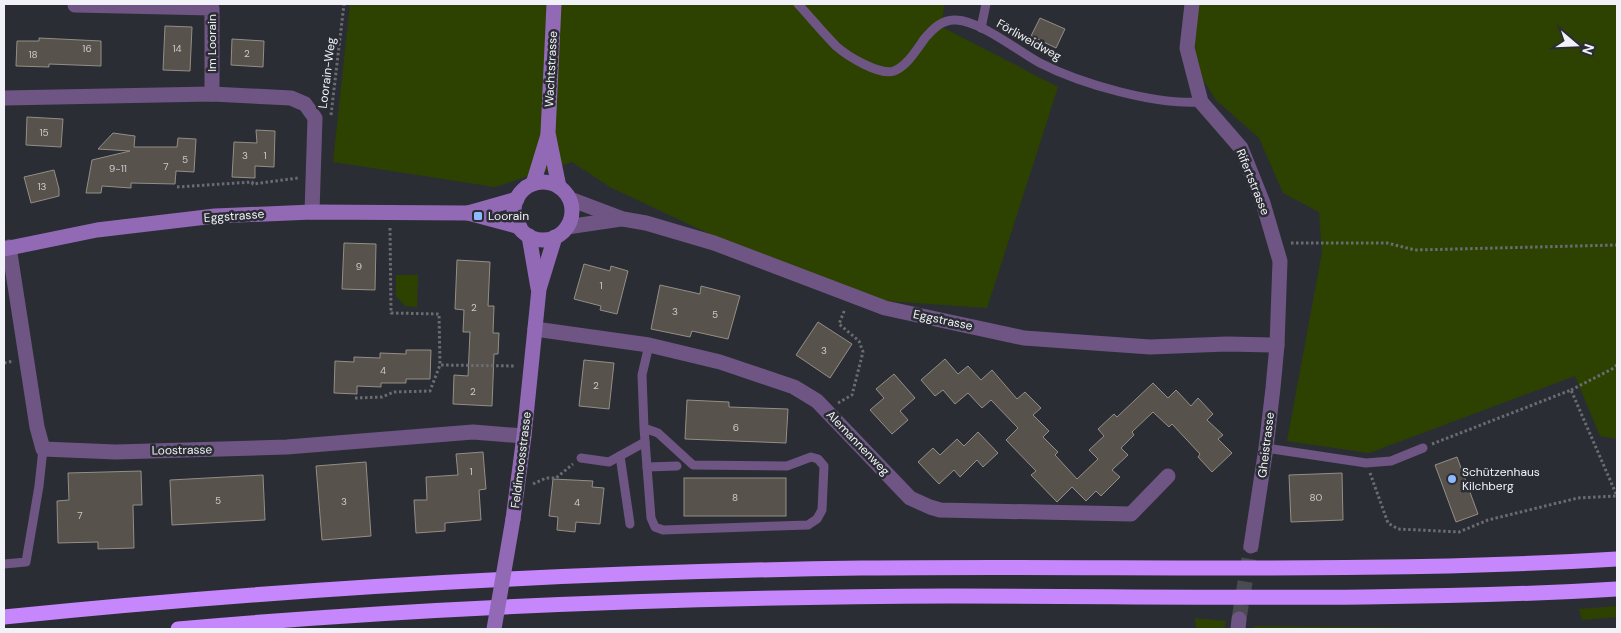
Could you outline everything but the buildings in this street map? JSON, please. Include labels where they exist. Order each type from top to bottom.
[{"type":"highway","points":[[4,617],[190,599],[373,586],[643,573],[933,568],[1355,568],[1472,566],[1617,560]]},
{"type":"highway","points":[[178,629],[414,611],[712,599],[954,596],[1368,597],[1617,589]]},
{"type":"main road","name":"Wachtstrasse","points":[[533,184],[548,134],[554,4]]},
{"type":"main road","name":"Wachtstrasse","points":[[548,134],[559,186]]},
{"type":"main road","points":[[546,182],[559,186],[570,199],[572,211],[567,227],[555,237],[542,240],[525,232],[514,213],[517,199],[521,192],[533,184],[546,182]]},
{"type":"main road","name":"Eggstrasse","points":[[7,248],[97,230],[206,217],[312,212],[468,213],[517,199]]},
{"type":"main road","name":"Eggstrasse","points":[[468,213],[525,232]]},
{"type":"main road","name":"Feldimoosstrasse","points":[[525,232],[539,289]]},
{"type":"main road","name":"Feldimoosstrasse","points":[[494,629],[513,519],[524,436],[539,289],[555,237]]},
{"type":"street","name":"Rifertstrasse","points":[[1192,4],[1187,48],[1201,102],[1241,148],[1263,203],[1280,261],[1277,345]]},
{"type":"street","name":"Im Loorain","points":[[75,5],[212,8],[212,94]]},
{"type":"street","points":[[4,98],[212,94],[291,98],[305,104],[315,118],[312,212]]},
{"type":"street","name":"Eggstrasse","points":[[570,199],[623,219],[646,223],[714,243],[885,308],[1024,338],[1150,347],[1227,344],[1277,345]]},
{"type":"street","name":"Eggstrasse","points":[[567,227],[623,219]]},
{"type":"street","points":[[7,248],[37,427],[43,449]]},
{"type":"street","name":"Alemannenweg","points":[[535,329],[649,345],[720,362],[794,387],[817,401],[910,498],[940,510],[1130,514],[1168,476]]},
{"type":"street","name":"Gheistrasse","points":[[1251,546],[1266,448],[1277,345]]},
{"type":"street","name":"Loostrasse","points":[[43,449],[116,452],[287,447],[473,432],[524,436]]},
{"type":"lane","name":"Förliweidweg","points":[[798,4],[838,47],[882,72],[894,71],[905,63],[932,30],[942,22],[957,20],[981,28],[1041,63],[1080,80],[1134,95],[1186,103],[1201,102]]},
{"type":"lane","points":[[981,28],[986,4]]},
{"type":"lane","points":[[644,428],[658,433],[693,465],[787,466],[811,457],[818,459],[824,466],[822,510],[817,519],[808,525],[663,530],[655,527],[651,518],[644,428],[642,375],[649,345]]},
{"type":"lane","points":[[581,458],[609,462],[645,442]]},
{"type":"lane","points":[[1266,448],[1366,463],[1390,461],[1423,448]]},
{"type":"lane","points":[[4,564],[26,562],[39,486],[43,449]]},
{"type":"lane","points":[[620,456],[630,524]]},
{"type":"lane","points":[[647,467],[677,466]]},
{"type":"path","name":"Loorain-Weg","points":[[315,140],[330,123],[344,4]]},
{"type":"path","points":[[177,186],[252,182],[253,184],[313,176]]},
{"type":"path","points":[[355,398],[382,397],[394,392],[430,391],[440,365],[439,314],[390,313],[390,212]]},
{"type":"path","points":[[1291,243],[1387,243],[1415,250],[1617,245]]},
{"type":"path","points":[[828,412],[838,403],[852,395],[863,352],[859,341],[838,324],[851,296]]},
{"type":"path","points":[[440,365],[531,366]]},
{"type":"path","points":[[1423,448],[1571,390],[1612,370],[1617,365]]},
{"type":"path","points":[[1366,463],[1388,523],[1398,529],[1459,532],[1488,520],[1578,498],[1617,496],[1571,390]]},
{"type":"path","points":[[530,483],[534,484],[546,478],[556,478],[581,458]]},
{"type":"green space","points":[[350,4],[944,4],[942,27],[1058,87],[987,308],[845,298],[610,187],[572,162],[495,187],[333,162]]},
{"type":"green space","points":[[1197,4],[1617,4],[1617,439],[1600,436],[1575,376],[1369,453],[1287,441],[1322,252],[1319,212],[1283,193],[1259,138],[1216,100],[1203,80],[1194,49]]},
{"type":"green space","points":[[396,275],[418,275],[417,307],[405,306],[396,296]]},
{"type":"green space","points":[[1617,606],[1617,617],[1582,620],[1579,609]]},
{"type":"green space","points":[[1195,618],[1226,621],[1224,629],[1196,629]]},
{"type":"green space","points":[[1255,626],[1550,629],[1254,629]]},
{"type":"tunnel","points":[[1239,619],[1251,546]]},
{"type":"place","name":"Loorain","points":[[478,216]]},
{"type":"place","name":"Schützenhaus Kilchberg","points":[[1452,479]]}]
